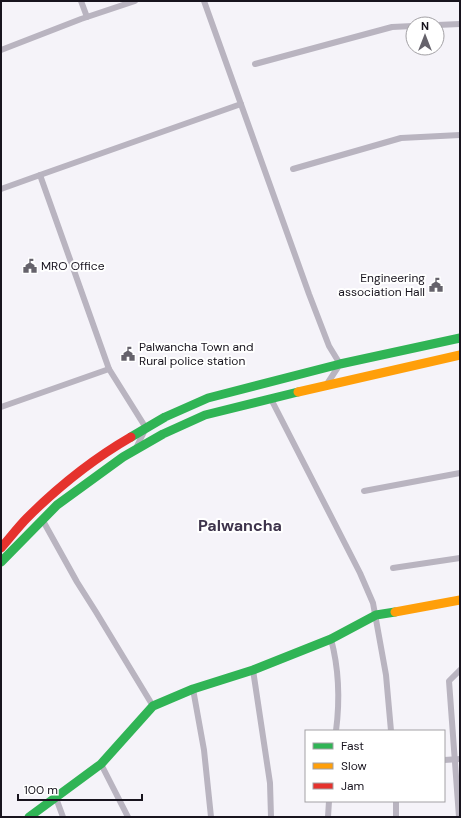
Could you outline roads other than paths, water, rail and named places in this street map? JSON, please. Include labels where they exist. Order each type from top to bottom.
[{"type":"main road","points":[[1,548],[26,519],[57,490],[124,441],[165,418],[208,398],[340,364],[460,338]]},
{"type":"main road","points":[[1,562],[57,505],[88,482],[135,450],[163,434],[205,415],[327,385],[460,355]]},
{"type":"main road","points":[[29,817],[101,764],[153,706],[193,689],[253,670],[331,639],[376,615],[460,600]]},
{"type":"street","points":[[81,1],[87,17]]},
{"type":"street","points":[[1,50],[87,17],[135,1]]},
{"type":"street","points":[[204,1],[329,346],[340,364],[327,385]]},
{"type":"street","points":[[445,25],[460,24]]},
{"type":"street","points":[[255,64],[392,27],[405,26]]},
{"type":"street","points":[[1,189],[241,104]]},
{"type":"street","points":[[293,170],[401,138],[460,135]]},
{"type":"street","points":[[40,175],[109,369],[146,428],[135,450]]},
{"type":"street","points":[[1,407],[109,369]]},
{"type":"street","points":[[270,399],[360,572],[373,603],[387,685],[391,730]]},
{"type":"street","points":[[364,491],[460,473]]},
{"type":"street","points":[[42,519],[76,582],[153,706]]},
{"type":"street","points":[[393,568],[460,558]]},
{"type":"street","points":[[331,639],[336,658],[338,685],[336,730]]},
{"type":"street","points":[[253,670],[257,688],[270,783],[271,817]]},
{"type":"street","points":[[459,817],[458,759],[449,681],[460,670]]},
{"type":"street","points":[[193,689],[204,750],[211,817]]},
{"type":"street","points":[[445,760],[458,759]]},
{"type":"street","points":[[101,764],[128,817]]},
{"type":"street","points":[[56,798],[63,817]]},
{"type":"street","points":[[328,817],[329,802]]},
{"type":"street","points":[[396,802],[396,817]]},
{"type":"place","name":"MRO Office","points":[[30,266]]},
{"type":"place","name":"Engineering association Hall","points":[[436,285]]},
{"type":"place","name":"Palwancha Town and Rural police station","points":[[128,354]]},
{"type":"district","name":"Palwancha","points":[[240,525]]}]
